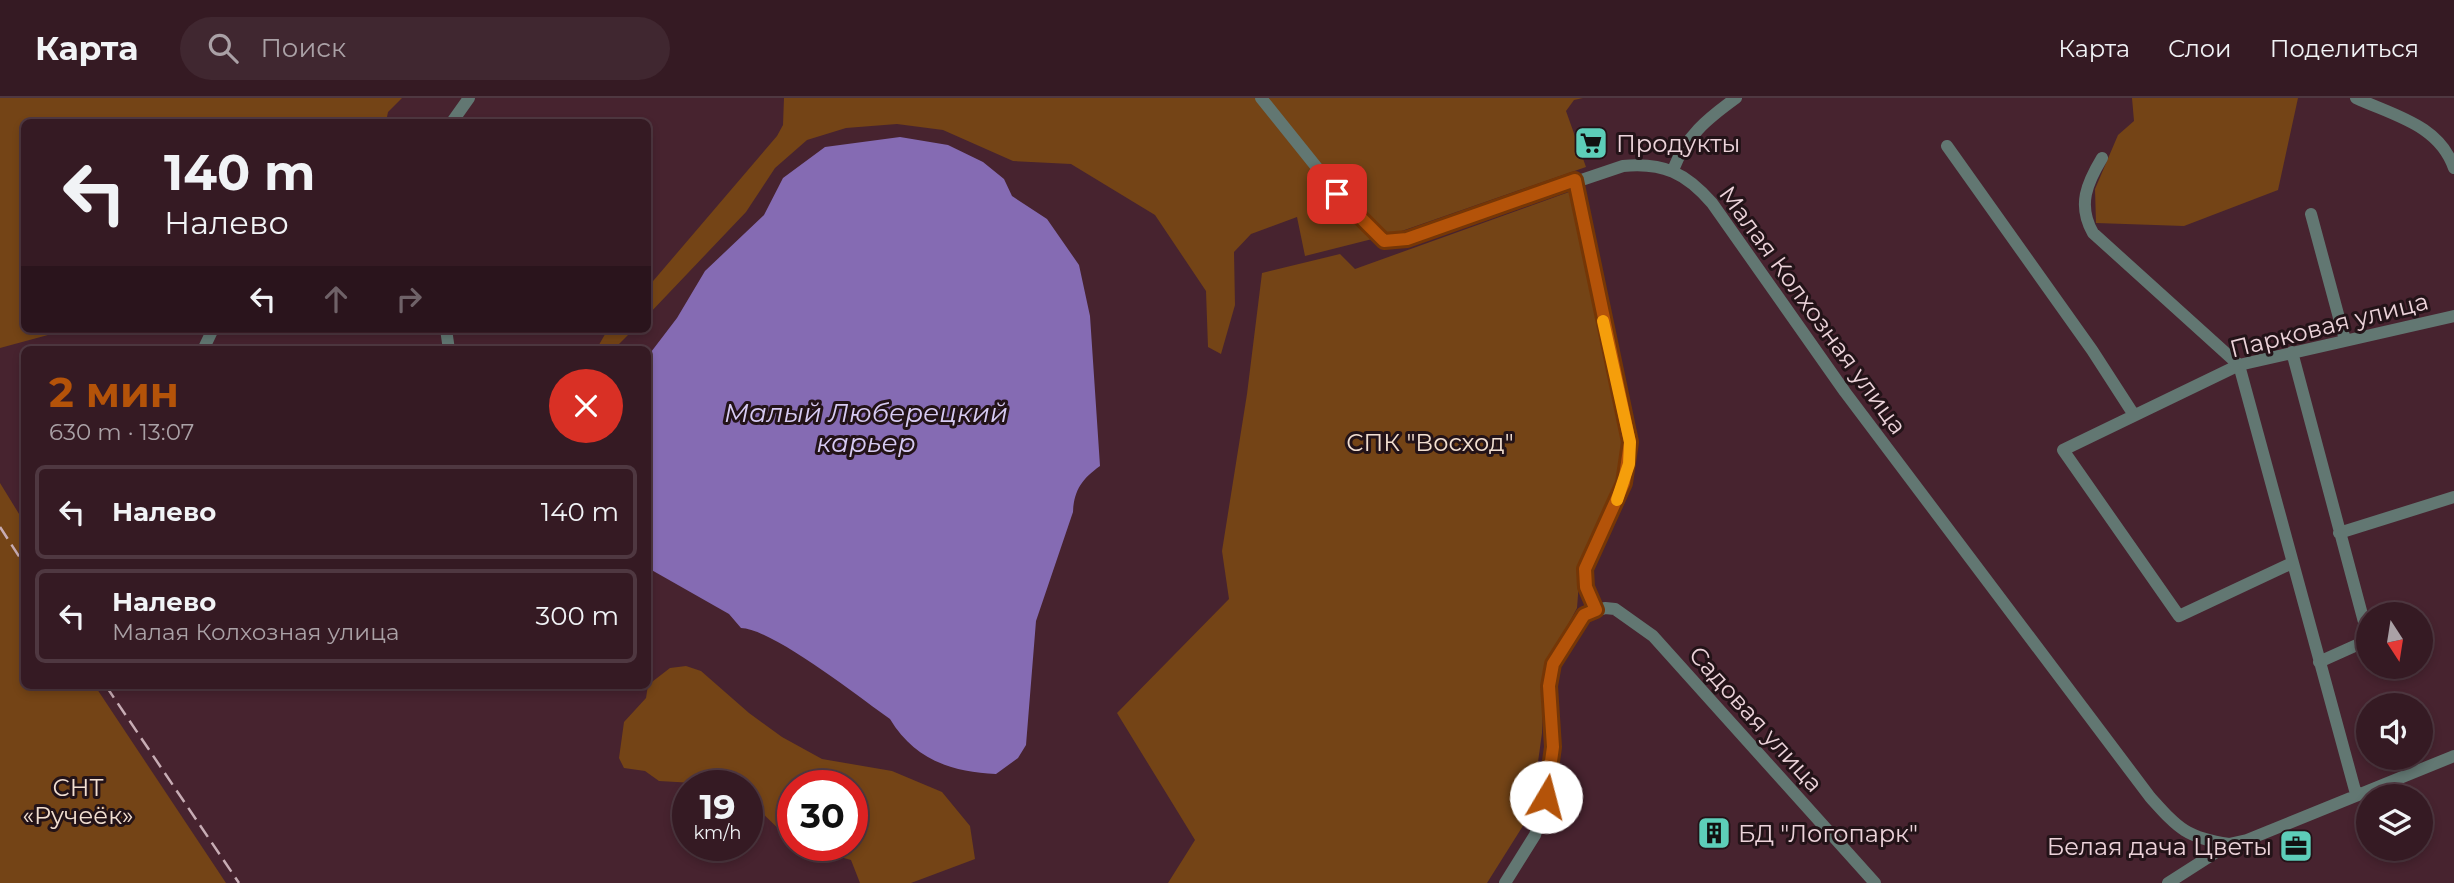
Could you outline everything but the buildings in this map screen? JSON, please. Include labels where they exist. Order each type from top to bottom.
[{"type":"street","points":[[454,119],[469,98]]},
{"type":"street","name":"Малая Колхозная улица","points":[[1261,98],[1355,215],[1384,241],[1407,239],[1575,180],[1623,166],[1651,164],[1673,170],[1692,181],[1712,203],[1853,403],[2150,797],[2174,824],[2198,840],[2229,844]]},
{"type":"street","points":[[1673,170],[1685,141],[1736,98]]},
{"type":"street","points":[[2356,98],[2435,135],[2447,150],[2454,168]]},
{"type":"street","points":[[1947,146],[2092,350],[2134,415]]},
{"type":"street","points":[[2102,158],[2084,194],[2088,224],[2093,233],[2239,365],[2356,794],[2247,840],[2229,844],[2168,883]]},
{"type":"street","points":[[1506,883],[1535,835],[1546,797],[1553,747],[1549,686],[1553,664],[1584,615],[1596,610],[1586,587],[1585,569],[1624,483],[1630,442],[1575,180]]},
{"type":"street","points":[[2311,214],[2346,341]]},
{"type":"street","name":"Парковая улица","points":[[2292,563],[2179,616],[2063,450],[2239,365],[2454,316]]},
{"type":"street","points":[[2292,352],[2358,602]]},
{"type":"street","points":[[2339,533],[2454,497]]},
{"type":"street","name":"Садовая улица","points":[[1596,610],[1615,609],[1653,636],[1875,883]]},
{"type":"street","points":[[2319,662],[2356,645]]},
{"type":"street","points":[[2382,784],[2454,756]]},
{"type":"green space","points":[[0,98],[402,98],[388,112],[387,119],[21,119],[21,333],[55,333],[0,348]]},
{"type":"green space","points":[[784,98],[1583,98],[1574,100],[1566,111],[1586,167],[1396,233],[1305,256],[1297,217],[1251,234],[1234,252],[1235,305],[1221,354],[1208,347],[1206,291],[1155,215],[1071,164],[1013,161],[943,130],[897,124],[846,128],[807,140],[775,168],[746,212],[651,312],[651,283],[777,136],[783,125]]},
{"type":"green space","points":[[2132,98],[2298,98],[2278,190],[2184,226],[2096,223],[2095,189],[2118,135],[2134,121]]},
{"type":"green space","name":"СПК \"Восход\"","points":[[1569,192],[1576,198],[1620,423],[1623,468],[1580,569],[1577,608],[1544,670],[1542,733],[1531,813],[1487,883],[1168,883],[1195,840],[1117,713],[1229,599],[1222,551],[1247,394],[1262,273],[1340,254],[1355,269]]},
{"type":"green space","points":[[606,333],[630,333],[617,346],[598,346]]},
{"type":"green space","name":"СНТ «Ручеёк»","points":[[0,483],[21,517],[21,689],[97,689],[226,883],[0,883]]},
{"type":"green space","points":[[686,666],[701,671],[749,713],[782,737],[822,759],[892,771],[942,792],[970,826],[975,859],[911,883],[860,883],[851,861],[868,861],[868,770],[777,770],[777,827],[763,814],[763,770],[672,770],[672,782],[659,781],[645,771],[624,768],[619,758],[624,722],[646,698],[651,683],[670,668]]},
{"type":"water","name":"Малый Люберецкий карьер","points":[[900,137],[948,145],[983,162],[1004,179],[1012,196],[1047,219],[1079,265],[1090,316],[1100,466],[1084,480],[1077,491],[1073,512],[1036,621],[1026,745],[1018,758],[996,774],[964,770],[935,761],[910,744],[890,719],[816,666],[774,640],[741,628],[729,614],[651,570],[651,352],[677,318],[705,271],[764,215],[783,178],[825,147]]},
{"type":"railway","points":[[0,527],[21,559]]},
{"type":"railway","points":[[108,689],[239,883]]},
{"type":"slow traffic","points":[[1603,321],[1630,442],[1629,464],[1617,500]]},
{"type":"place","name":"Продукты","points":[[1591,143]]},
{"type":"place","name":"БД \"Логопарк\"","points":[[1714,833]]},
{"type":"place","name":"Белая дача Цветы","points":[[2296,846]]},
{"type":"route","points":[[1337,194],[1355,215],[1384,241],[1407,239],[1575,180],[1630,442],[1629,464],[1624,483],[1585,569],[1586,587],[1596,610],[1584,615],[1553,664],[1549,686],[1553,747],[1546,797]]}]
